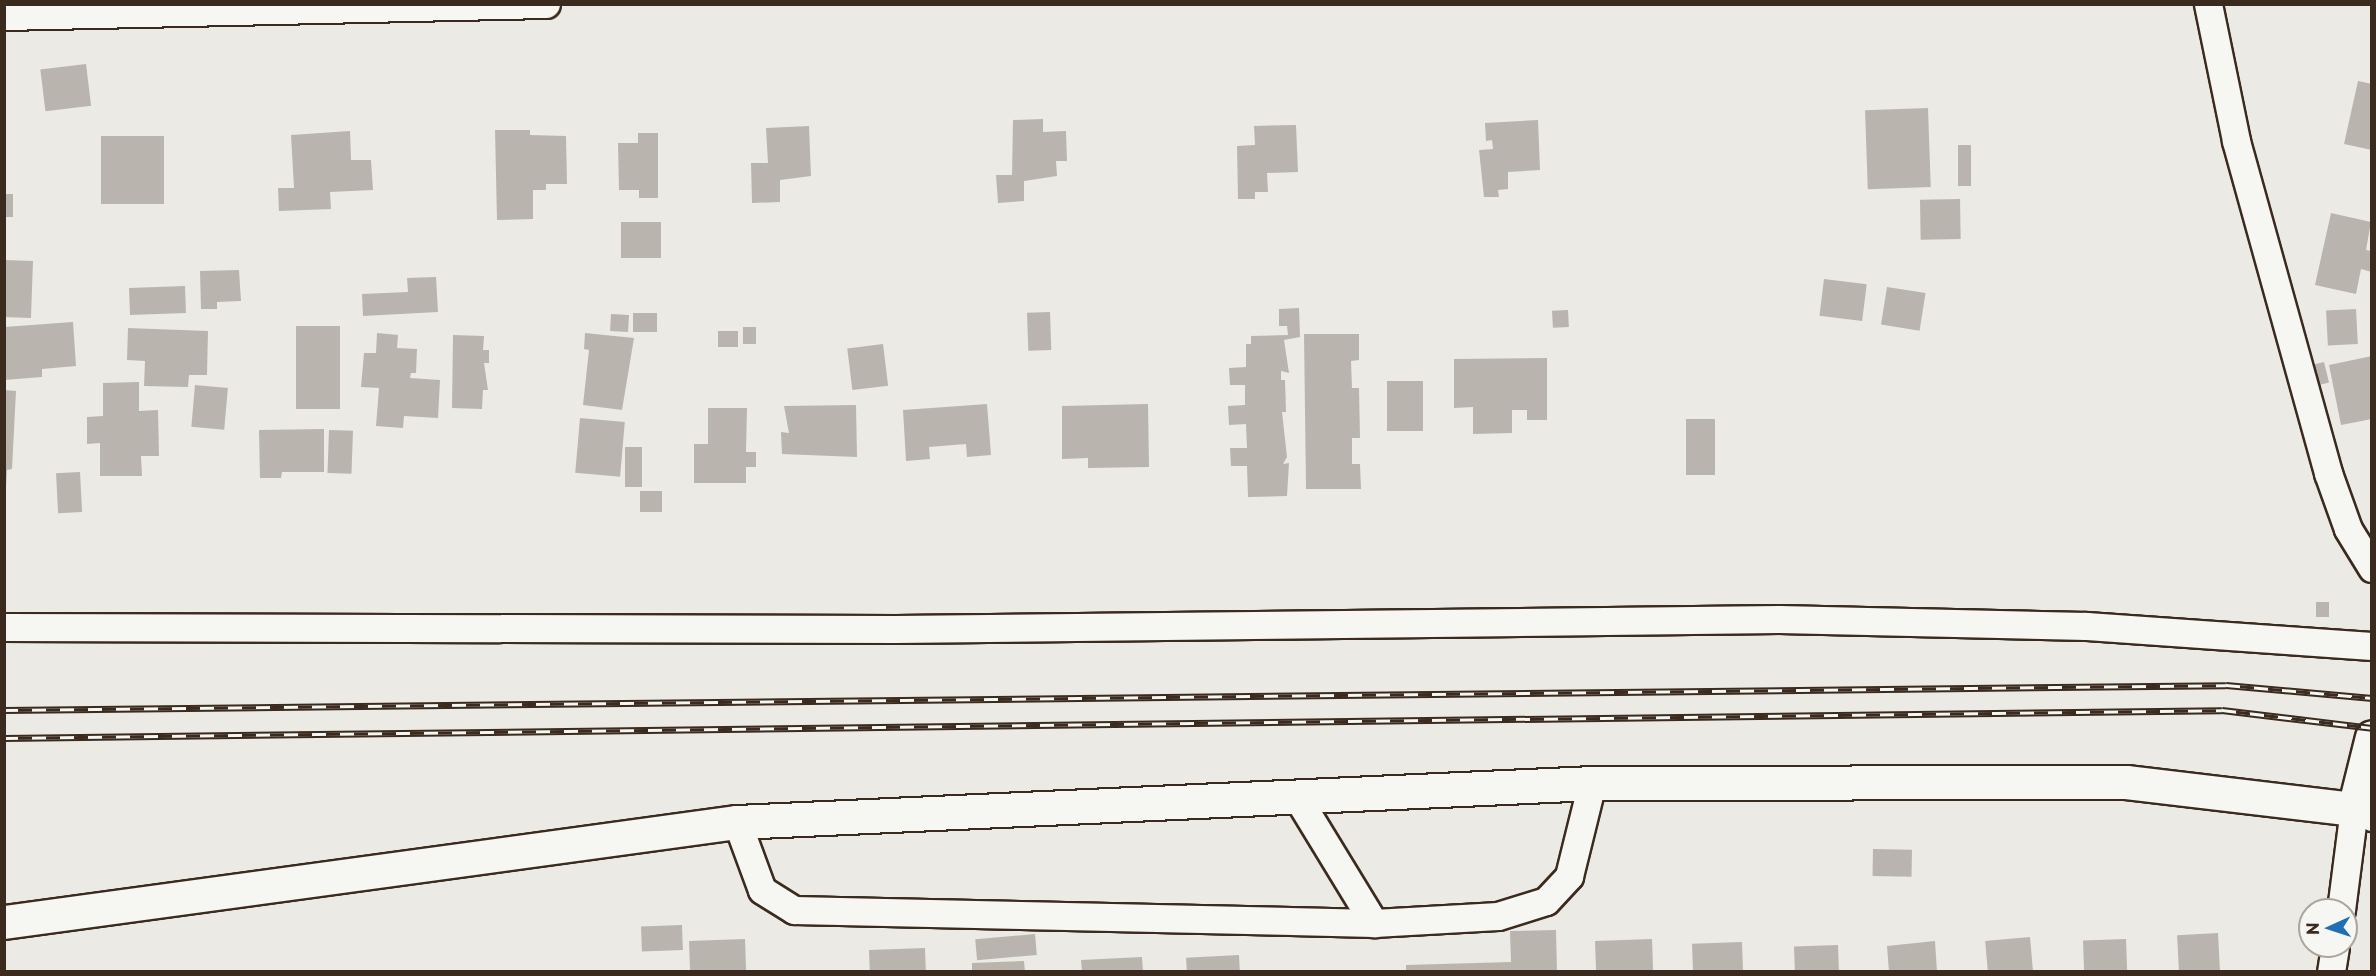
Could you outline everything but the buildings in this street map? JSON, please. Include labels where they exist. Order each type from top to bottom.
[{"type":"street","points":[[4,16],[546,4]]},
{"type":"street","points":[[2208,4],[2236,141],[2328,473],[2348,528],[2372,568]]},
{"type":"street","points":[[4,627],[895,630],[1779,619],[2086,626],[2372,646]]},
{"type":"street","points":[[2344,898],[2363,813],[2372,737]]},
{"type":"street","points":[[4,922],[737,822],[1592,783],[2126,782],[2363,813]]},
{"type":"street","points":[[737,822],[762,890],[794,910],[1374,923],[1498,916],[1546,901],[1569,876],[1592,783]]},
{"type":"street","points":[[1297,797],[1374,923]]},
{"type":"railway","points":[[4,710],[2226,685],[2372,698]]},
{"type":"railway","points":[[4,738],[2222,710],[2372,728]]}]
